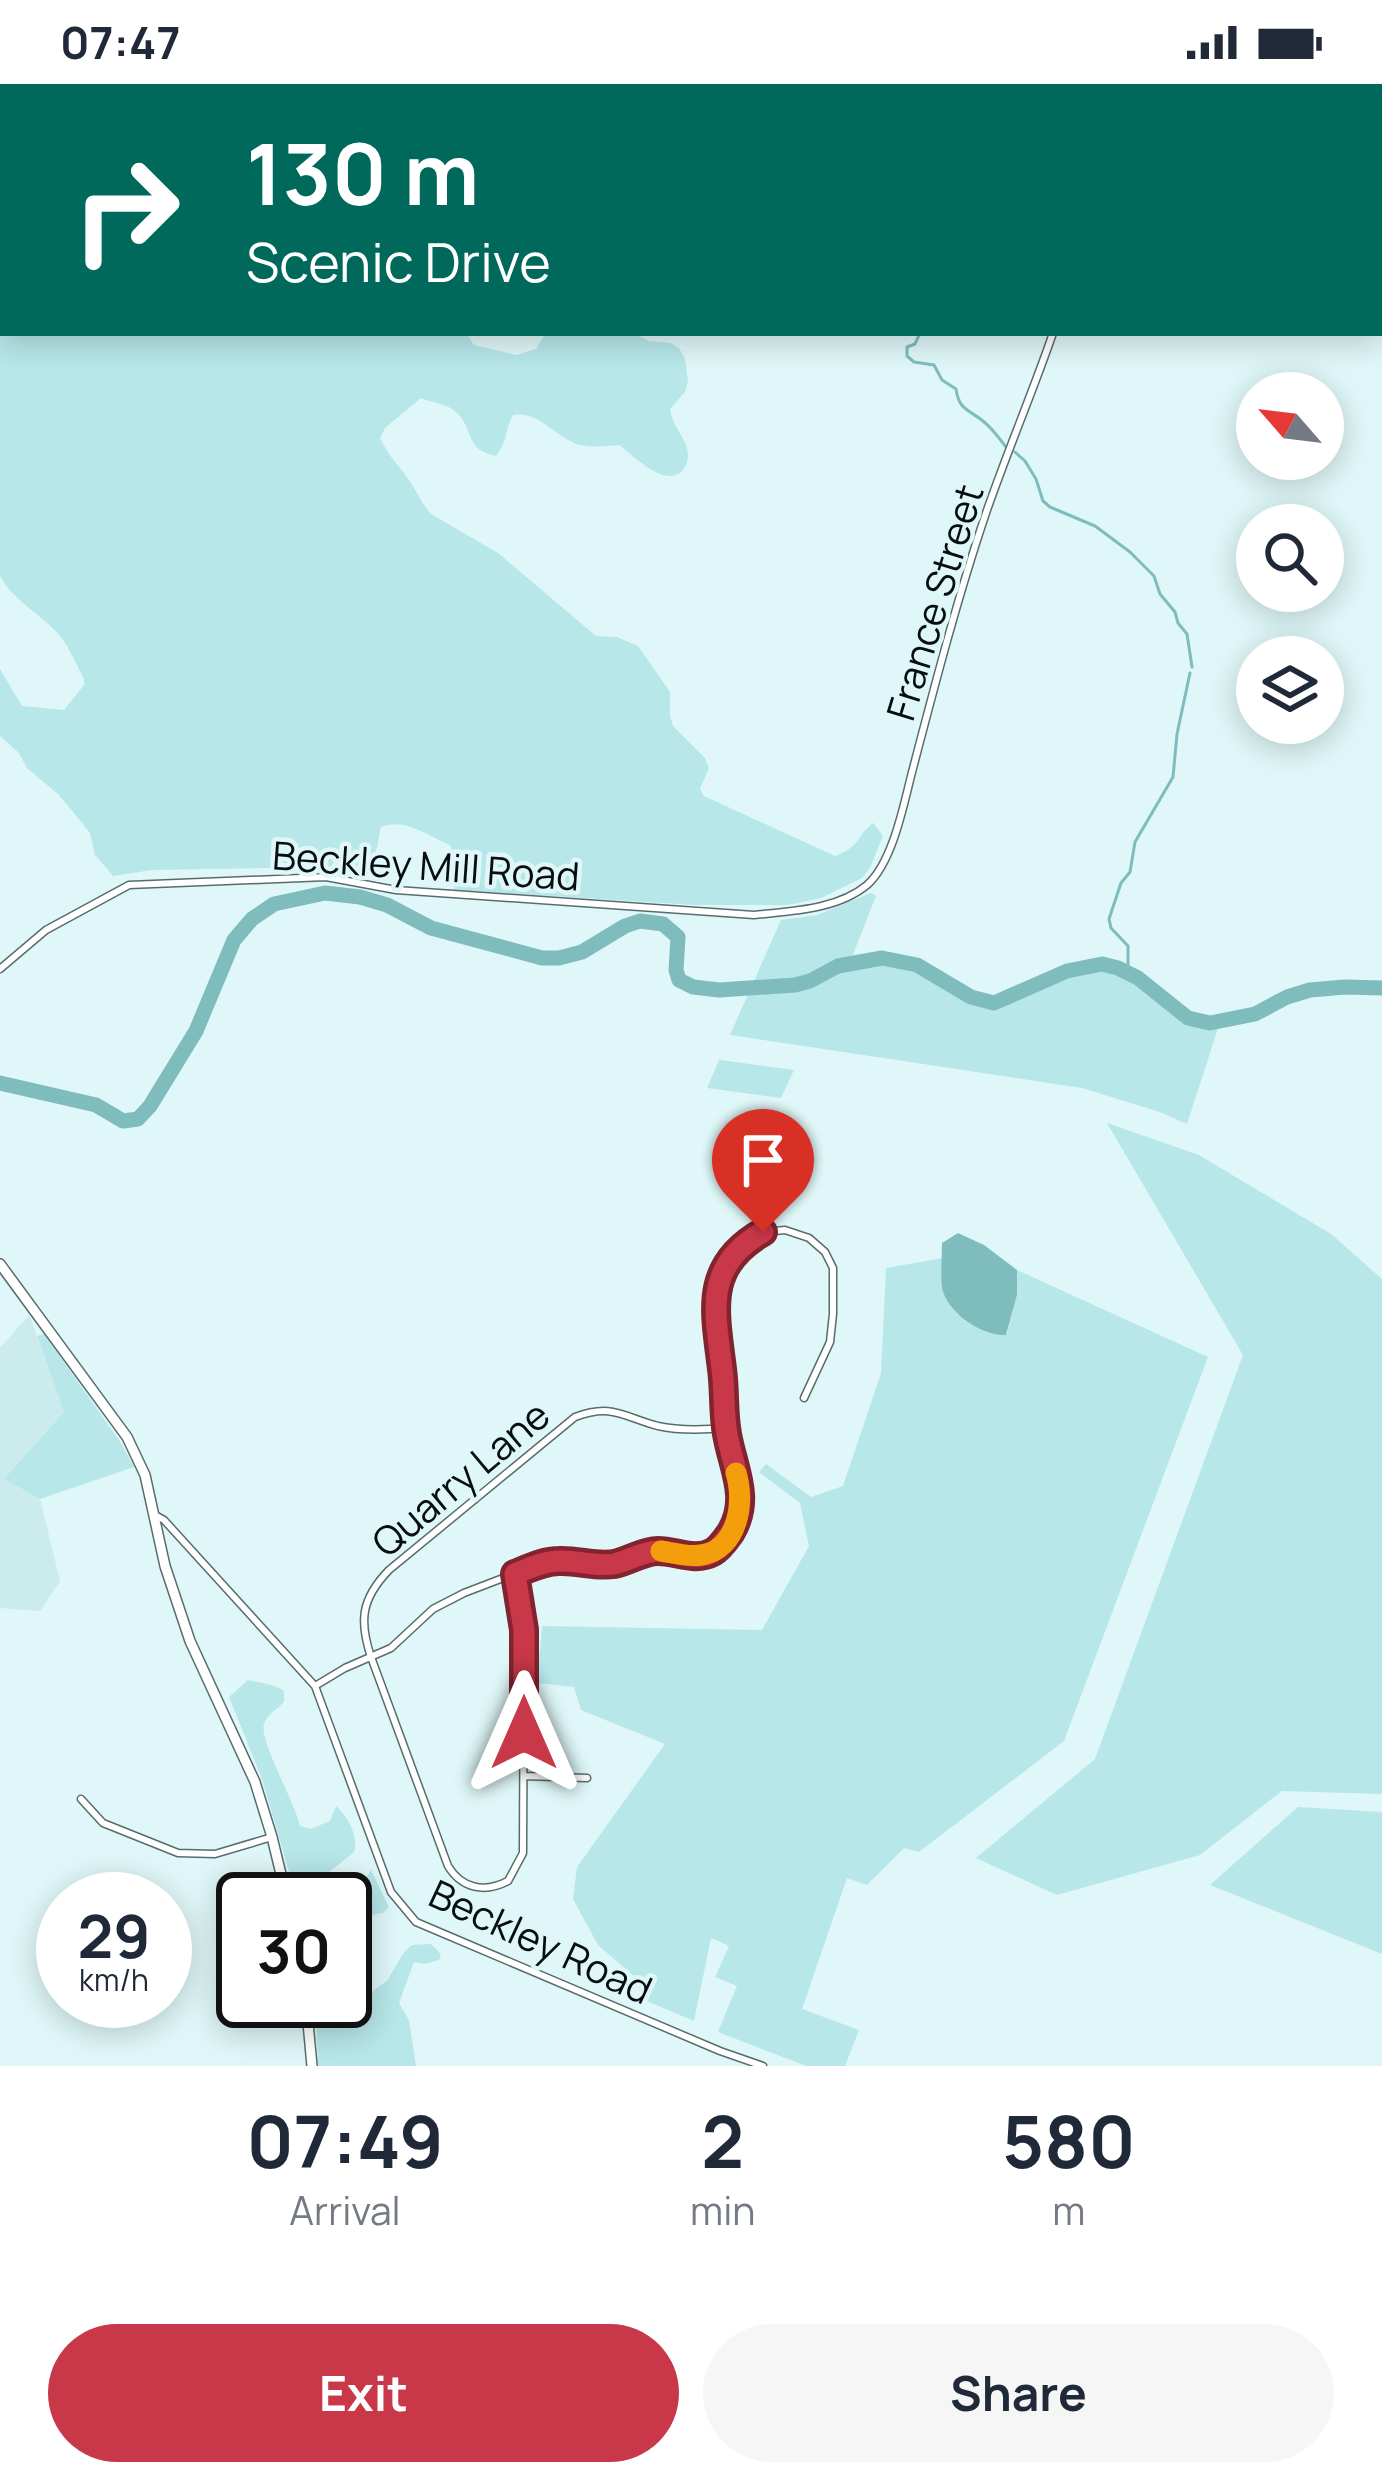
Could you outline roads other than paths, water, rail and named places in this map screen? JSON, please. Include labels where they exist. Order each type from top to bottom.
[{"type":"street","name":"France Street","points":[[867,884],[897,828],[958,599],[1052,336]]},
{"type":"street","name":"Beckley Mill Road","points":[[0,969],[46,930],[130,885],[326,877],[396,890],[754,914],[805,910],[867,884]]},
{"type":"street","points":[[315,1686],[391,1648],[433,1609],[547,1562],[608,1565],[656,1550],[686,1556],[717,1550],[739,1516],[742,1500],[726,1429],[715,1301],[718,1282],[744,1243],[763,1232],[785,1230],[809,1238],[825,1252],[833,1268],[830,1342],[804,1398]]},
{"type":"street","points":[[0,1264],[127,1437],[145,1475],[165,1566],[190,1640],[255,1782],[280,1872]]},
{"type":"street","name":"Quarry Lane","points":[[524,1776],[523,1853],[517,1868],[502,1885],[476,1888],[465,1884],[448,1866],[371,1658],[363,1623],[369,1595],[377,1582],[575,1417],[607,1410],[672,1428],[726,1429]]},
{"type":"street","name":"Beckley Road","points":[[155,1515],[315,1686],[391,1892],[416,1922],[763,2066]]},
{"type":"street","points":[[515,1574],[524,1630],[524,1776],[587,1778]]},
{"type":"street","points":[[81,1799],[103,1823],[178,1852],[215,1854],[272,1837]]},
{"type":"street","points":[[308,2028],[312,2066]]},
{"type":"waterway","points":[[919,336],[907,347],[907,356],[934,365],[942,380],[956,389],[962,405],[1006,447]]},
{"type":"waterway","points":[[1015,452],[1036,479],[1043,501],[1095,526],[1154,576],[1160,594],[1187,634],[1192,667]]},
{"type":"waterway","points":[[1128,972],[1128,946],[1109,919],[1121,883],[1130,872],[1135,842],[1173,777],[1190,673]]},
{"type":"waterway","points":[[0,1083],[96,1105],[123,1121],[138,1119],[196,1031],[234,940],[274,904],[325,893],[387,905],[431,928],[542,958],[582,952],[640,921],[663,924],[678,937],[679,980],[719,990],[795,985],[838,966],[882,958],[917,965],[971,997],[994,1003],[1067,971],[1102,964],[1138,978],[1188,1018],[1210,1023],[1255,1014],[1310,990],[1382,988]]}]
